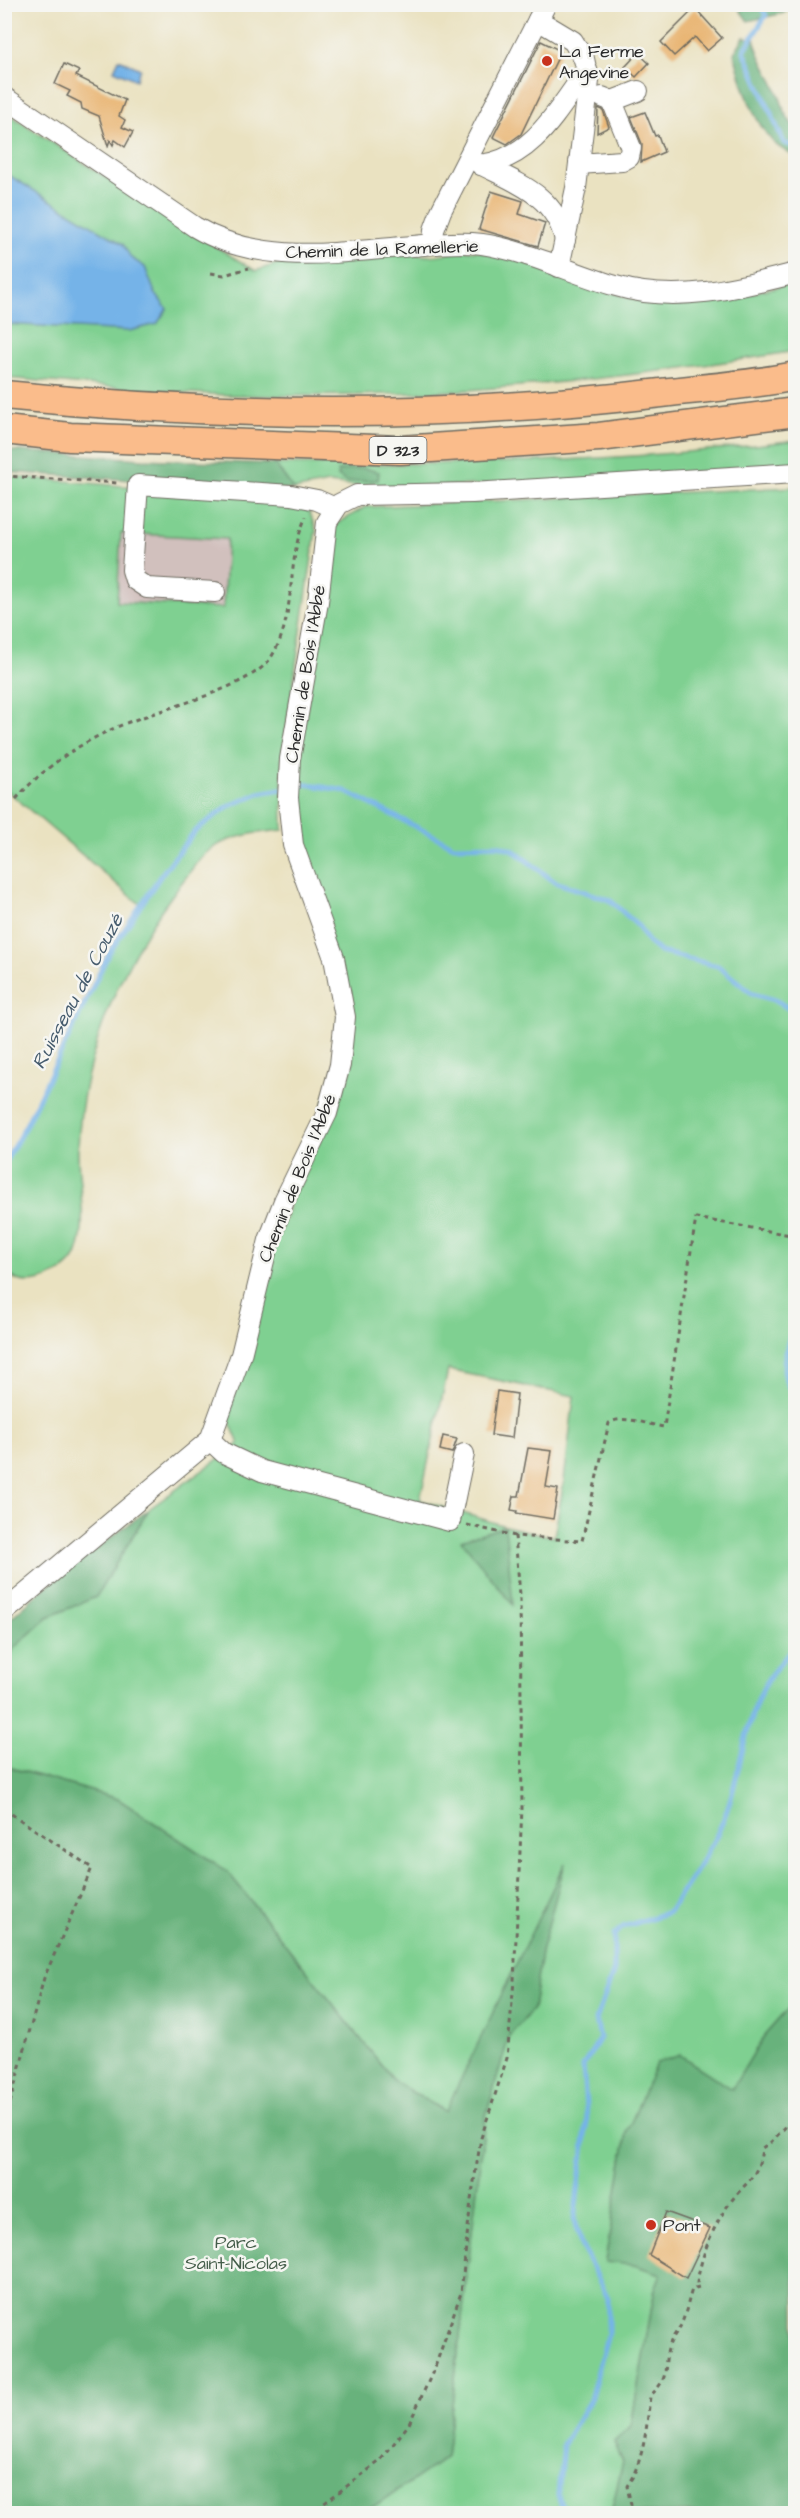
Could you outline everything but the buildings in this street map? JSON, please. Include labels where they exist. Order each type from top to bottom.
[{"type":"highway","name":"D 323","points":[[4,395],[73,402],[253,411],[392,412],[588,402],[789,375]]},
{"type":"highway","name":"D 323","points":[[4,430],[104,438],[399,450],[598,437],[794,413]]},
{"type":"street","points":[[433,244],[434,230],[441,211],[475,162],[542,12],[573,41],[587,69],[588,92],[579,164],[559,267]]},
{"type":"street","points":[[475,162],[508,159],[531,144],[587,69]]},
{"type":"street","points":[[588,92],[612,101],[638,91]]},
{"type":"street","name":"Chemin de la Ramellerie","points":[[4,97],[195,227],[229,244],[288,255],[433,244],[480,244],[526,255],[618,287],[662,295],[712,292],[795,273]]},
{"type":"street","points":[[579,164],[622,161],[629,157],[631,148],[612,101]]},
{"type":"street","points":[[475,162],[541,196],[560,221],[565,240]]},
{"type":"street","points":[[215,592],[147,588],[135,580],[132,570],[138,485],[291,495],[326,504],[357,495],[604,486],[795,473]]},
{"type":"street","name":"Chemin de Bois l'Abbé","points":[[210,1440],[241,1355],[269,1240],[284,1201],[327,1113],[343,1043],[345,1017],[334,958],[297,860],[288,798],[292,739],[314,624],[326,504]]},
{"type":"street","points":[[4,1612],[210,1440],[224,1453],[262,1471],[450,1521],[464,1454]]},
{"type":"path","points":[[211,273],[224,275],[249,269],[258,250]]},
{"type":"path","points":[[4,476],[138,485]]},
{"type":"path","points":[[16,799],[43,771],[88,742],[127,723],[247,677],[266,663],[276,647],[284,620],[301,530],[326,504]]},
{"type":"path","points":[[450,1521],[515,1536],[582,1541],[609,1423],[615,1419],[664,1426],[696,1218],[795,1236]]},
{"type":"path","points":[[310,2514],[380,2461],[409,2424],[435,2367],[461,2293],[479,2149],[507,2058],[514,1982],[522,1808],[520,1595],[515,1536]]},
{"type":"path","points":[[4,1809],[92,1868],[44,1978],[4,2125]]},
{"type":"path","points":[[627,2514],[631,2505],[627,2486],[635,2474],[647,2428],[650,2396],[660,2387],[668,2371],[665,2361],[668,2346],[689,2305],[692,2289],[699,2287],[697,2283],[705,2249],[729,2204],[752,2178],[760,2163],[762,2148],[771,2142],[795,2116]]},
{"type":"shaded area","points":[[121,533],[227,539],[223,608],[117,602]]},
{"type":"green space","points":[[736,5],[795,5],[784,13],[748,21]]},
{"type":"green space","points":[[744,37],[754,39],[786,115],[795,127],[795,157],[775,144],[754,113],[734,53]]},
{"type":"green space","points":[[4,111],[165,216],[256,271],[282,262],[414,254],[430,256],[477,251],[524,262],[638,300],[674,306],[708,302],[795,283],[795,351],[585,380],[372,395],[231,395],[5,378]]},
{"type":"green space","points":[[796,440],[795,466],[564,482],[376,488],[328,483],[294,490],[275,464],[536,461],[666,454]]},
{"type":"green space","points":[[4,450],[143,459],[275,464],[294,490],[5,472]]},
{"type":"green space","points":[[363,468],[379,472],[378,480],[346,482],[338,476],[338,471]]},
{"type":"green space","points":[[4,476],[290,500],[309,511],[316,530],[282,759],[283,830],[233,839],[206,853],[162,910],[142,941],[110,1007],[87,1077],[78,1149],[82,1227],[77,1253],[68,1266],[53,1276],[28,1282],[18,1280],[5,1271],[5,1164],[109,953],[141,905],[5,789]],"holes":[[[121,533],[227,539],[223,608],[117,602]]]},
{"type":"green space","points":[[795,487],[795,2001],[764,2036],[732,2090],[680,2055],[627,2132],[605,2261],[634,2265],[661,2274],[655,2289],[631,2426],[614,2442],[623,2462],[611,2513],[351,2513],[377,2505],[446,2457],[485,2119],[509,2036],[533,2009],[541,1952],[563,1867],[446,2112],[395,2082],[227,1871],[118,1799],[5,1766],[5,1665],[14,1648],[48,1617],[96,1597],[149,1509],[239,1444],[228,1418],[261,1291],[352,1018],[297,827],[296,778],[333,526],[365,507]],"holes":[[[448,1370],[574,1396],[564,1481],[554,1537],[505,1526],[420,1500]]]},
{"type":"green space","points":[[149,1509],[96,1597],[48,1617],[14,1648],[5,1665],[5,1623],[43,1589]]},
{"type":"green space","points":[[505,1526],[513,1605],[461,1540]]},
{"type":"green space","name":"Parc Saint-Nicolas","points":[[4,1766],[118,1799],[227,1871],[395,2082],[445,2112],[565,1863],[541,1952],[533,2009],[509,2036],[485,2119],[446,2457],[377,2505],[351,2514],[5,2513]]},
{"type":"green space","points":[[795,2001],[795,2513],[611,2513],[623,2462],[614,2442],[631,2426],[655,2289],[661,2274],[634,2265],[605,2262],[627,2132],[656,2063],[680,2055],[732,2089],[764,2036]]},
{"type":"water","points":[[119,59],[140,69],[136,80],[114,70]]},
{"type":"water","points":[[5,173],[123,244],[131,258],[145,267],[155,293],[167,309],[157,324],[129,331],[5,324]]},
{"type":"waterway","points":[[759,4],[766,15],[744,51],[784,143],[796,147]]},
{"type":"waterway","name":"Ruisseau de Couzé","points":[[296,786],[306,784],[345,791],[454,846],[498,845],[513,850],[555,882],[610,900],[639,927],[648,942],[660,952],[718,966],[753,994],[775,1000],[796,1013]]},
{"type":"waterway","name":"Ruisseau de Couzé","points":[[4,1164],[26,1125],[109,953],[161,875],[195,831],[227,807],[259,793],[281,789]]},
{"type":"waterway","points":[[796,1321],[789,1339],[784,1369],[790,1388],[796,1395]]},
{"type":"waterway","points":[[565,2514],[558,2495],[563,2444],[590,2400],[608,2334],[608,2298],[581,2245],[574,2220],[587,2121],[583,2066],[600,2038],[596,2020],[614,1970],[614,1935],[623,1927],[669,1912],[696,1871],[719,1830],[728,1806],[754,1710],[777,1666],[796,1646]]},
{"type":"place","name":"La Ferme Angevine","points":[[547,61]]},
{"type":"place","name":"Pont","points":[[651,2225]]}]
